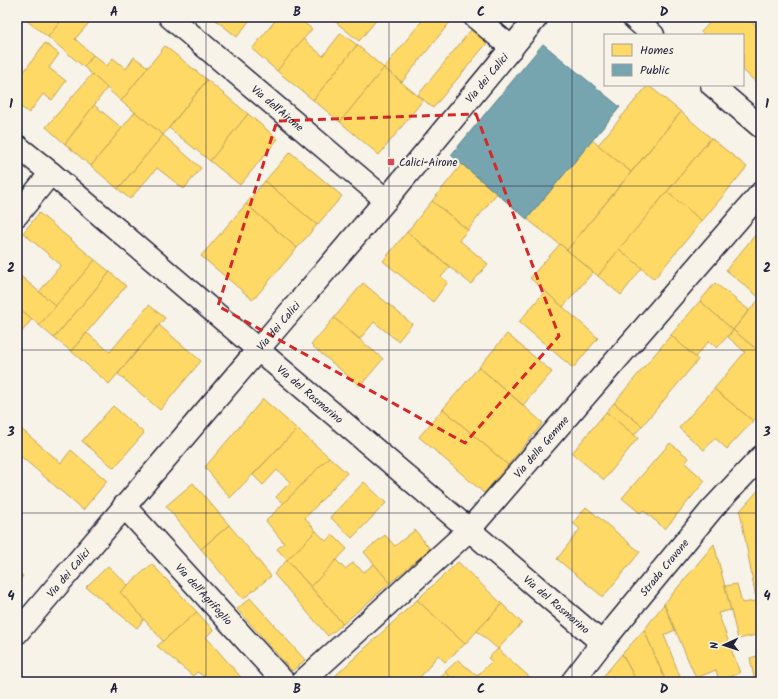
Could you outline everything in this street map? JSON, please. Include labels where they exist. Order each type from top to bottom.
[{"type":"street","name":"Via dell'Airone","points":[[170,17],[386,200]]},
{"type":"street","points":[[475,17],[512,48]]},
{"type":"street","name":"Via dei Calici","points":[[17,633],[386,200],[537,17]]},
{"type":"street","points":[[633,17],[652,34]]},
{"type":"street","points":[[713,86],[761,127]]},
{"type":"street","name":"Via del Rosmarino","points":[[17,146],[602,643]]},
{"type":"street","points":[[17,215],[51,174]]},
{"type":"street","name":"Via delle Gemme","points":[[302,682],[469,530],[761,193]]},
{"type":"street","name":"Strada Cravone","points":[[580,678],[602,643],[712,509],[761,457]]},
{"type":"street","name":"Via dell'Agrifoglio","points":[[124,506],[284,682]]},
{"type":"highlighted area","points":[[476,114],[559,336],[465,443],[218,306],[277,121]]},
{"type":"building: Homes","points":[[22,17],[64,17],[48,37]]},
{"type":"building: Homes","points":[[64,17],[94,17],[75,39],[93,55],[84,67],[48,37]]},
{"type":"building: Homes","points":[[212,17],[252,17],[237,37]]},
{"type":"building: Homes","points":[[278,17],[297,17],[312,29],[277,71],[252,49]]},
{"type":"building: Homes","points":[[330,17],[342,17],[337,23]]},
{"type":"building: Homes","points":[[342,17],[379,17],[359,41],[337,23]]},
{"type":"building: Homes","points":[[425,17],[454,17],[402,82],[384,68]]},
{"type":"building: Homes","points":[[715,17],[746,17],[761,30],[761,87],[744,71],[744,34],[703,34],[701,32]]},
{"type":"building: Homes","points":[[471,30],[487,43],[433,108],[418,95]]},
{"type":"building: Homes","points":[[341,33],[357,45],[313,100],[277,71],[303,39],[323,56]]},
{"type":"building: Homes","points":[[45,43],[59,54],[49,68],[66,81],[52,100],[43,94],[29,113],[17,104],[17,81]]},
{"type":"building: Homes","points":[[357,45],[384,68],[340,122],[313,100]]},
{"type":"building: Homes","points":[[165,46],[207,80],[163,135],[121,101]]},
{"type":"building: Homes","points":[[93,55],[107,66],[113,58],[126,69],[134,57],[148,67],[121,101],[84,67]]},
{"type":"building: Homes","points":[[384,68],[423,100],[379,155],[340,122]]},
{"type":"building: Homes","points":[[92,74],[107,88],[65,144],[46,127]]},
{"type":"building: Homes","points":[[207,80],[248,114],[210,161],[169,128]]},
{"type":"building: Homes","points":[[647,86],[649,86],[681,112],[631,172],[598,145]]},
{"type":"building: Homes","points":[[94,105],[122,128],[91,166],[65,144]]},
{"type":"building: Homes","points":[[135,112],[163,135],[118,189],[91,166]]},
{"type":"building: Homes","points":[[681,112],[711,138],[598,276],[567,250]]},
{"type":"building: Homes","points":[[248,114],[278,139],[240,185],[210,161]]},
{"type":"building: Homes","points":[[163,135],[201,168],[184,189],[157,168],[130,199],[118,189]]},
{"type":"building: Homes","points":[[711,138],[747,167],[702,221],[667,192]]},
{"type":"building: Homes","points":[[592,140],[631,172],[567,250],[527,219]]},
{"type":"building: Homes","points":[[290,152],[342,196],[317,225],[265,181]]},
{"type":"building: Homes","points":[[462,164],[497,193],[468,230],[432,201]]},
{"type":"building: Homes","points":[[265,181],[317,225],[297,248],[246,204]]},
{"type":"building: Homes","points":[[667,192],[702,221],[654,279],[619,249]]},
{"type":"building: Homes","points":[[432,201],[468,230],[459,240],[488,264],[471,284],[407,232]]},
{"type":"building: Homes","points":[[246,204],[297,248],[253,300],[201,256]]},
{"type":"building: Homes","points":[[39,213],[95,260],[56,306],[39,292],[61,265],[23,233]]},
{"type":"building: Homes","points":[[761,228],[761,296],[760,298],[726,270]]},
{"type":"building: Homes","points":[[407,232],[450,267],[441,277],[448,282],[433,302],[383,261]]},
{"type":"building: Homes","points":[[560,244],[593,272],[563,307],[530,278]]},
{"type":"building: Homes","points":[[619,249],[642,268],[621,295],[598,276]]},
{"type":"building: Homes","points":[[95,260],[110,272],[54,338],[39,325]]},
{"type":"building: Homes","points":[[110,272],[126,286],[71,351],[54,338]]},
{"type":"building: Homes","points":[[17,273],[56,306],[39,325],[17,306]]},
{"type":"building: Homes","points":[[363,283],[412,324],[398,341],[374,322],[360,339],[334,318]]},
{"type":"building: Homes","points":[[715,283],[749,310],[733,330],[700,301]]},
{"type":"building: Homes","points":[[545,291],[598,338],[573,368],[519,322]]},
{"type":"building: Homes","points":[[760,298],[761,299],[761,353],[733,330]]},
{"type":"building: Homes","points":[[700,301],[733,330],[717,348],[709,341],[695,357],[671,335]]},
{"type":"building: Homes","points":[[149,305],[165,318],[109,384],[71,351],[87,333],[110,352]]},
{"type":"building: Homes","points":[[17,306],[32,319],[17,338]]},
{"type":"building: Homes","points":[[334,318],[383,359],[360,386],[311,345]]},
{"type":"building: Homes","points":[[159,325],[201,361],[160,410],[118,374]]},
{"type":"building: Homes","points":[[733,330],[761,353],[761,412],[753,421],[714,389],[745,352],[728,337]]},
{"type":"building: Homes","points":[[507,334],[552,372],[523,405],[479,367]]},
{"type":"building: Homes","points":[[671,335],[698,360],[642,426],[614,403]]},
{"type":"building: Homes","points":[[479,367],[543,423],[508,465],[443,409]]},
{"type":"building: Homes","points":[[714,389],[753,421],[727,449],[715,438],[704,450],[679,428]]},
{"type":"building: Homes","points":[[263,399],[297,429],[230,498],[205,467]]},
{"type":"building: Homes","points":[[614,403],[642,426],[634,435],[606,412]]},
{"type":"building: Homes","points":[[113,406],[144,433],[114,468],[82,441]]},
{"type":"building: Homes","points":[[443,409],[508,465],[484,493],[419,437]]},
{"type":"building: Homes","points":[[606,412],[638,438],[604,480],[572,453]]},
{"type":"building: Homes","points":[[20,428],[61,463],[71,450],[107,481],[83,510],[17,453],[17,431]]},
{"type":"building: Homes","points":[[297,429],[329,457],[283,504],[276,497],[290,482],[277,470],[263,485],[253,475]]},
{"type":"building: Homes","points":[[670,443],[689,458],[685,463],[705,481],[665,529],[643,510],[640,513],[622,498]]},
{"type":"building: Homes","points":[[329,457],[347,473],[305,518],[316,531],[287,560],[277,549],[284,543],[266,521]]},
{"type":"building: Homes","points":[[364,482],[386,503],[352,538],[330,517]]},
{"type":"building: Homes","points":[[193,483],[229,525],[201,549],[166,506]]},
{"type":"building: Homes","points":[[761,487],[761,626],[740,511]]},
{"type":"building: Homes","points":[[586,507],[640,552],[603,597],[557,559],[580,529],[573,523]]},
{"type":"building: Homes","points":[[229,525],[271,576],[243,599],[201,549]]},
{"type":"building: Homes","points":[[415,530],[430,549],[390,583],[364,552],[385,535],[395,546]]},
{"type":"building: Homes","points":[[316,531],[326,541],[333,535],[347,549],[311,587],[287,560]]},
{"type":"building: Homes","points":[[714,544],[731,610],[718,613],[740,673],[719,681],[716,670],[696,678],[664,604]]},
{"type":"building: Homes","points":[[287,560],[343,624],[328,636],[274,574]]},
{"type":"building: Homes","points":[[336,560],[345,569],[353,563],[364,572],[374,564],[390,583],[343,624],[311,587]]},
{"type":"building: Homes","points":[[458,562],[502,604],[465,644],[417,600]]},
{"type":"building: Homes","points":[[152,564],[197,612],[163,641],[120,592]]},
{"type":"building: Homes","points":[[108,566],[128,585],[120,592],[144,619],[137,628],[86,587]]},
{"type":"building: Homes","points":[[17,571],[23,576],[17,584]]},
{"type":"building: Homes","points":[[737,584],[742,603],[756,601],[761,634],[738,639],[725,586]]},
{"type":"building: Homes","points":[[250,598],[305,660],[292,671],[237,609]]},
{"type":"building: Homes","points":[[417,600],[465,644],[445,662],[438,655],[418,680],[421,682],[339,682],[334,677]]},
{"type":"building: Homes","points":[[502,604],[522,623],[498,649],[477,631]]},
{"type":"building: Homes","points":[[664,604],[675,630],[664,635],[682,682],[666,682],[644,630]]},
{"type":"building: Homes","points":[[197,612],[213,630],[206,637],[245,682],[213,682],[197,672],[193,676],[157,646]]},
{"type":"building: Homes","points":[[644,630],[666,682],[637,682],[622,654]]},
{"type":"building: Homes","points":[[498,649],[535,682],[456,682],[445,672],[458,660],[477,676],[492,661],[488,658]]},
{"type":"building: Homes","points":[[622,654],[637,682],[602,682],[601,679]]},
{"type":"building: Homes","points":[[761,655],[761,682],[755,682],[750,658]]},
{"type":"building: Homes","points":[[445,672],[456,682],[438,682]]},
{"type":"building: Public","points":[[543,44],[620,107],[527,219],[451,155]]},
{"type":"place","name":"Calici-Airone","points":[[391,162]]}]
